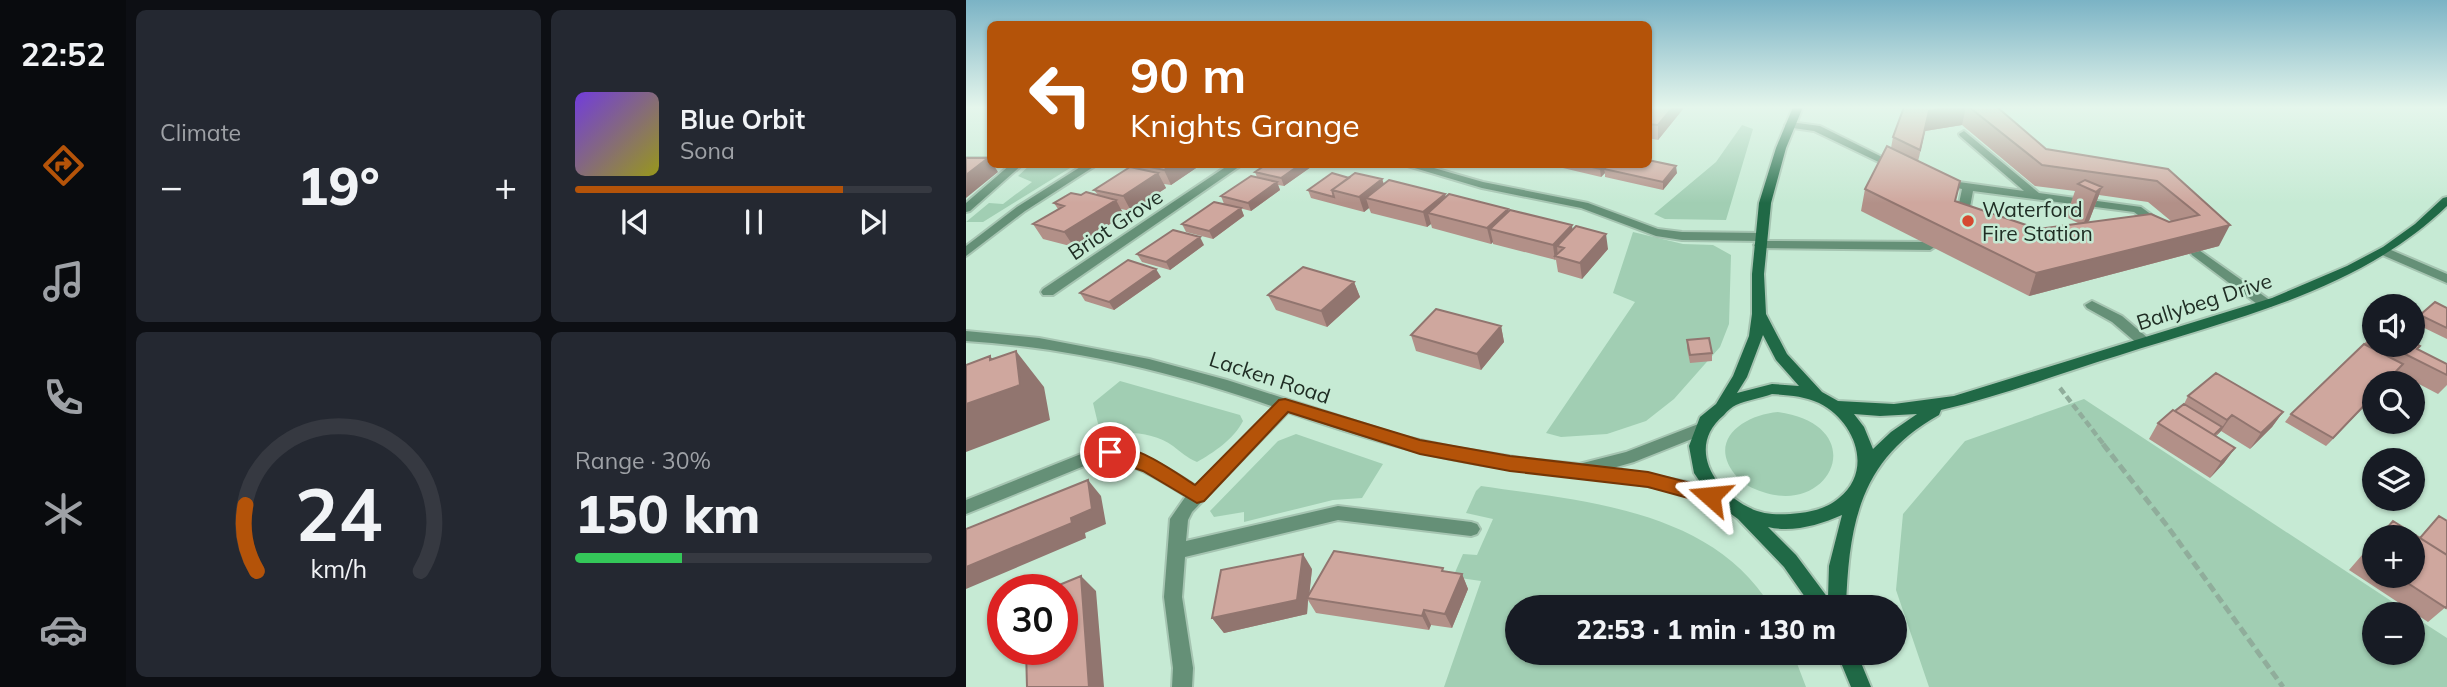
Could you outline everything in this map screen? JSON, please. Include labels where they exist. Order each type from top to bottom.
[{"type":"street","points":[[1785,139],[1769,187],[1760,241],[1759,314],[1749,357],[1721,405],[1709,416],[1701,429],[1696,458],[1708,487],[1735,508],[1790,561],[1814,595]]},
{"type":"street","points":[[1839,139],[1904,170]]},
{"type":"street","points":[[1970,139],[2035,195]]},
{"type":"street","points":[[966,161],[987,161]]},
{"type":"street","points":[[966,209],[1013,168]]},
{"type":"street","points":[[966,252],[1021,209],[1087,168]]},
{"type":"street","name":"Briot Grove","points":[[1048,292],[1232,168]]},
{"type":"street","points":[[1420,168],[1471,183],[1584,205],[1664,234],[1760,241],[1930,246]]},
{"type":"street","points":[[1924,177],[1968,187],[2137,209],[2169,232]]},
{"type":"street","points":[[1960,226],[1968,187]]},
{"type":"street","name":"Ballybeg Drive","points":[[1955,401],[2266,304],[2318,283],[2384,251],[2423,223],[2447,201]]},
{"type":"street","points":[[2384,251],[2447,279]]},
{"type":"street","points":[[2196,252],[2266,304]]},
{"type":"street","points":[[2092,305],[2117,319],[2144,342]]},
{"type":"street","points":[[1759,314],[1781,358],[1827,402],[1849,418],[1863,439],[1868,462],[1866,474]]},
{"type":"street","name":"Lacken Road","points":[[966,336],[1036,343],[1118,359],[1206,379],[1420,447],[1465,457],[1648,479],[1684,487],[1735,508]]},
{"type":"street","points":[[1721,405],[1745,394],[1772,389],[1791,390],[1827,402],[1883,412],[1955,401]]},
{"type":"street","points":[[1838,595],[1838,566],[1855,493],[1866,474],[1881,450],[1893,438],[1912,423],[1955,401]]},
{"type":"street","points":[[1182,687],[1183,668],[1173,597],[1180,519],[1197,495],[1285,405]]},
{"type":"street","name":"Lacken Road","points":[[1559,469],[1585,468],[1628,457],[1701,429]]},
{"type":"street","points":[[966,507],[1093,456],[1110,452],[1149,466],[1197,495]]},
{"type":"street","points":[[1735,508],[1777,522],[1798,522],[1836,510],[1855,493]]},
{"type":"street","points":[[1177,551],[1338,513],[1471,529]]},
{"type":"street","points":[[1852,665],[1861,687]]},
{"type":"path","points":[[2046,372],[2099,435],[2283,687]]},
{"type":"green space","points":[[1732,139],[1750,139],[1726,220],[1665,219],[1654,214],[1716,162]]},
{"type":"green space","points":[[1027,168],[1070,168],[983,222],[966,222],[989,203],[1003,204],[1032,182],[1018,176]]},
{"type":"green space","points":[[1633,232],[1683,244],[1713,245],[1731,255],[1729,324],[1720,347],[1674,399],[1646,421],[1607,434],[1561,437],[1546,433],[1635,302],[1613,293]]},
{"type":"green space","points":[[1120,381],[1240,415],[1243,421],[1229,440],[1197,462],[1165,441],[1148,435],[1119,433],[1101,436],[1093,403]]},
{"type":"green space","points":[[2084,399],[2362,582],[2362,588],[2371,588],[2393,602],[2362,602],[2362,665],[2425,665],[2425,624],[2447,638],[2447,687],[1929,687],[1907,622],[1907,595],[1898,595],[1896,590],[1903,514],[1965,441]]},
{"type":"green space","points":[[1778,412],[1807,420],[1825,433],[1833,449],[1832,465],[1824,480],[1810,491],[1790,496],[1762,492],[1741,481],[1729,465],[1725,453],[1732,433],[1752,419]]},
{"type":"green space","points":[[1296,434],[1383,464],[1362,498],[1333,500],[1244,522],[1244,512],[1214,517],[1210,511],[1278,441]]},
{"type":"green space","points":[[1481,486],[1561,497],[1642,515],[1680,530],[1715,549],[1746,574],[1762,595],[1505,595],[1505,665],[1798,665],[1806,687],[1444,687],[1481,581],[1453,577],[1463,554],[1477,555],[1493,519],[1466,513]]},
{"type":"building","points":[[1897,139],[1923,139],[1920,150]]},
{"type":"building","points":[[2009,139],[2034,139],[2046,149],[2168,169],[2230,225],[2036,273],[1865,189],[1887,146],[1960,181],[1955,201],[2038,229],[2151,214],[2169,222],[2199,215],[2157,181],[2042,165]]},
{"type":"building","points":[[966,158],[987,158],[987,159],[966,175]]},
{"type":"building","points":[[1652,161],[1676,166],[1663,182],[1604,169],[1652,168]]},
{"type":"building","points":[[1128,168],[1158,173],[1123,196],[1094,190]]},
{"type":"building","points":[[1261,168],[1295,168],[1281,178],[1255,172]]},
{"type":"building","points":[[1332,173],[1349,178],[1332,190],[1334,197],[1308,190]]},
{"type":"building","points":[[1355,173],[1382,179],[1359,197],[1332,190]]},
{"type":"building","points":[[1251,176],[1277,182],[1248,203],[1221,196]]},
{"type":"building","points":[[1389,180],[1445,194],[1423,212],[1366,198]]},
{"type":"building","points":[[2085,180],[2102,187],[2096,192],[2078,184]]},
{"type":"building","points":[[1086,192],[1116,200],[1064,232],[1033,224],[1064,206],[1054,203],[1071,193],[1081,195]]},
{"type":"building","points":[[1449,194],[1508,209],[1487,228],[1428,213]]},
{"type":"building","points":[[1214,202],[1241,208],[1209,231],[1182,224]]},
{"type":"building","points":[[1510,210],[1572,225],[1553,245],[1490,229]]},
{"type":"building","points":[[1576,226],[1606,234],[1580,263],[1555,256],[1564,248],[1557,246]]},
{"type":"building","points":[[1173,230],[1200,237],[1166,262],[1137,254]]},
{"type":"building","points":[[1128,260],[1156,269],[1109,302],[1080,293]]},
{"type":"building","points":[[1303,267],[1354,282],[1321,311],[1268,295]]},
{"type":"building","points":[[2435,302],[2447,308],[2447,328],[2425,317],[2425,311]]},
{"type":"building","points":[[1436,309],[1501,326],[1477,354],[1411,335]]},
{"type":"building","points":[[1709,338],[1712,353],[1690,355],[1687,340]]},
{"type":"building","points":[[2362,346],[2362,357],[2389,357],[2403,364],[2396,371],[2362,371],[2362,408],[2333,438],[2291,414]]},
{"type":"building","points":[[1016,351],[1020,385],[966,404],[966,365],[990,356],[990,360]]},
{"type":"building","points":[[2425,353],[2447,364],[2447,375],[2411,357],[2425,357]]},
{"type":"building","points":[[2216,373],[2283,412],[2261,433],[2232,415],[2227,420],[2188,396]]},
{"type":"building","points":[[2184,404],[2222,427],[2214,435],[2175,411]]},
{"type":"building","points":[[2173,410],[2235,448],[2221,462],[2158,423]]},
{"type":"building","points":[[1088,480],[1092,509],[1071,518],[1072,523],[966,567],[966,529]]},
{"type":"building","points":[[2439,516],[2447,521],[2447,555],[2425,541],[2425,532]]},
{"type":"building","points":[[2425,541],[2447,555],[2446,608],[2415,588],[2425,588]]},
{"type":"building","points":[[1334,551],[1443,568],[1442,571],[1462,574],[1445,614],[1424,610],[1422,616],[1307,598]]},
{"type":"building","points":[[1303,554],[1297,600],[1212,618],[1221,570]]},
{"type":"building","points":[[1081,576],[1089,687],[1027,687],[1026,665],[1078,665],[1078,577]]},
{"type":"place","name":"Waterford Fire Station","points":[[1968,221]]},
{"type":"route","points":[[1110,452],[1149,466],[1197,495],[1285,405],[1371,433],[1465,457],[1648,479],[1710,496]]}]
